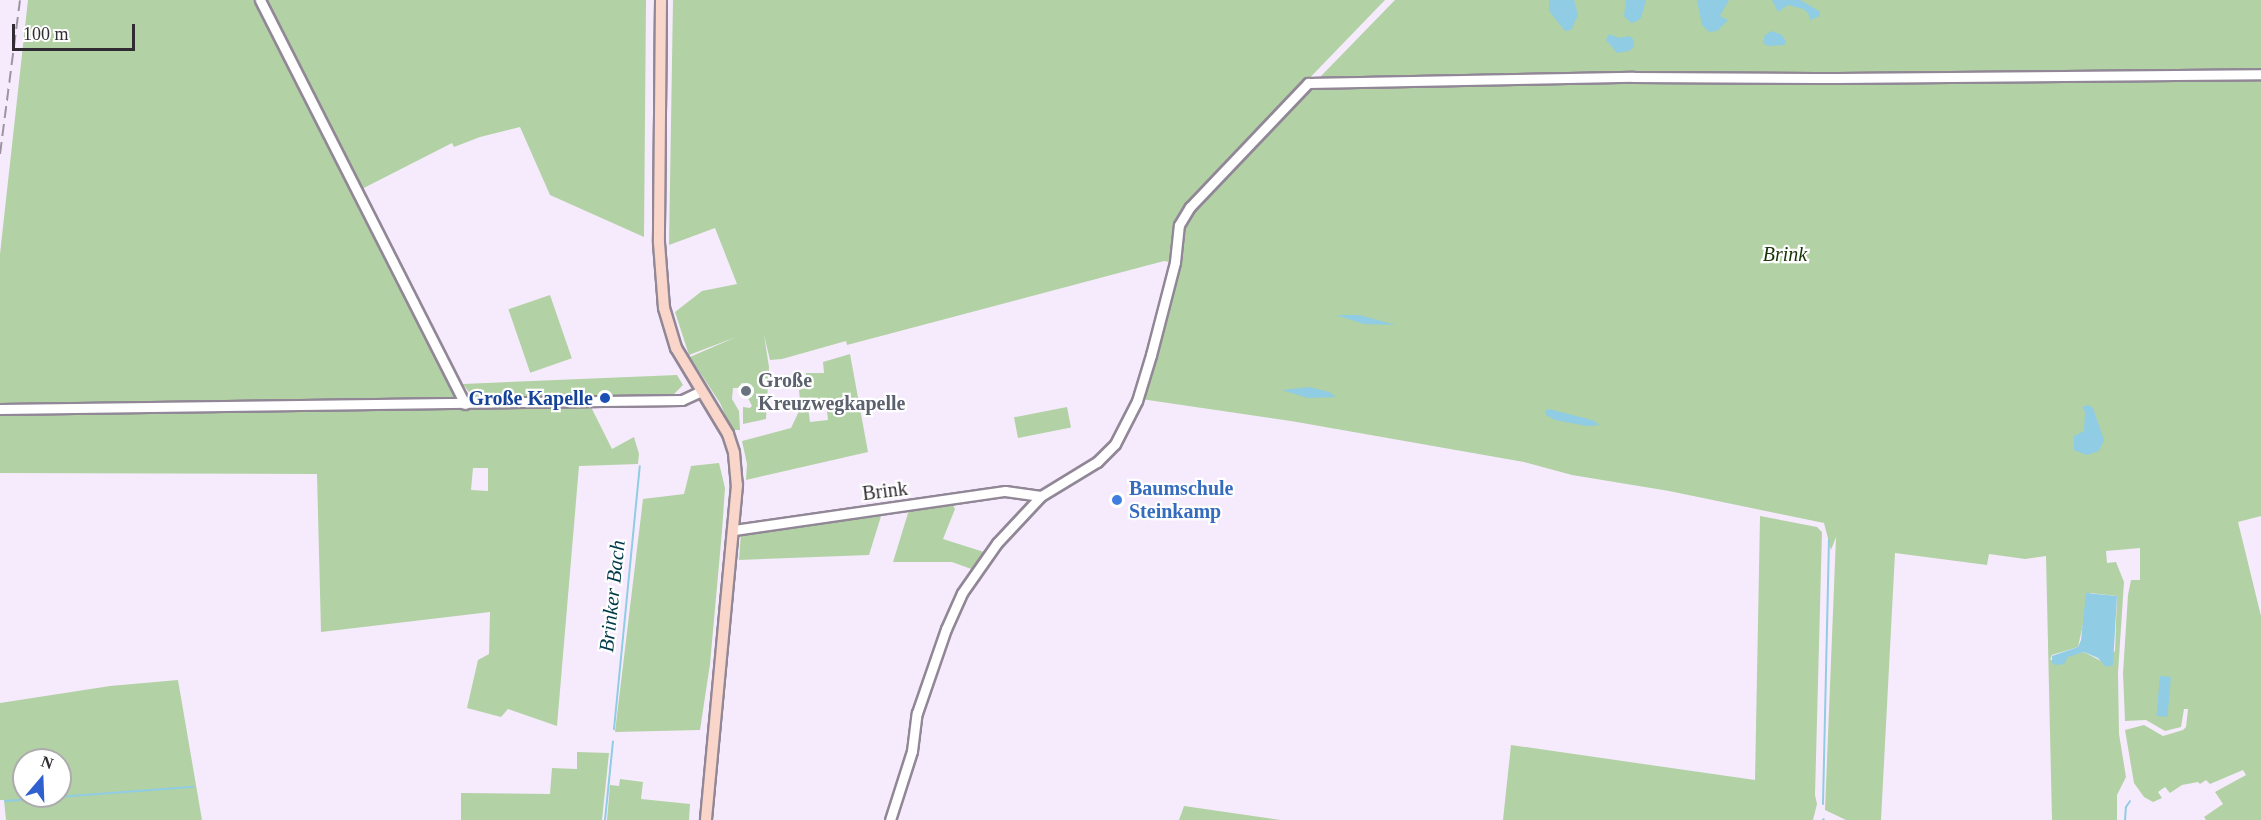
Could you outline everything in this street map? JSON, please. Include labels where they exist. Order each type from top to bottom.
[{"type":"main road","points":[[661,0],[661,283],[664,308],[676,348],[725,427],[734,453],[737,485],[706,820]]},
{"type":"street","points":[[260,0],[465,404]]},
{"type":"street","points":[[890,820],[912,751],[917,713],[956,605],[969,582],[997,543],[1041,496],[1097,462],[1115,444],[1137,400],[1151,355],[1175,262],[1179,225],[1190,207],[1308,84],[1633,77],[1837,78],[2261,74]]},
{"type":"street","points":[[0,409],[682,400],[701,391]]},
{"type":"street","name":"Brink","points":[[734,530],[1005,491],[1041,496]]},
{"type":"green space","points":[[28,0],[646,0],[644,237],[550,195],[520,127],[480,137],[454,147],[452,143],[352,194],[455,399],[0,404],[0,254]]},
{"type":"green space","points":[[673,0],[1385,0],[1183,209],[1173,230],[1170,262],[1164,261],[847,345],[846,341],[782,359],[770,360],[764,335],[769,367],[766,419],[743,424],[743,407],[752,406],[748,398],[754,393],[754,388],[742,383],[738,388],[733,388],[732,399],[739,411],[740,430],[732,430],[720,403],[690,357],[736,337],[689,355],[675,312],[702,291],[737,284],[715,228],[669,245]]},
{"type":"green space","name":"Brink","points":[[1395,0],[2261,0],[2261,516],[2238,522],[2261,616],[2261,820],[2206,820],[2204,817],[2223,804],[2215,792],[2246,775],[2243,770],[2210,784],[2206,780],[2200,784],[2198,782],[2182,785],[2170,793],[2165,787],[2158,792],[2162,798],[2153,802],[2144,797],[2134,783],[2125,730],[2144,725],[2163,736],[2183,730],[2186,727],[2188,709],[2184,709],[2181,727],[2165,731],[2146,720],[2125,721],[2123,673],[2128,595],[2131,580],[2140,580],[2140,548],[2106,551],[2107,563],[2116,562],[2124,582],[2118,673],[2119,734],[2126,777],[2117,795],[2117,820],[2052,820],[2046,556],[2025,559],[1989,554],[1987,565],[1895,553],[1881,820],[1846,820],[1825,810],[1836,537],[1831,550],[1824,523],[1669,491],[1572,475],[1524,462],[1291,421],[1141,399],[1161,343],[1182,219]],"holes":[[[2090,593],[2117,596],[2115,651],[2103,662],[2084,652],[2050,660],[2052,655],[2078,647]]]},
{"type":"green space","points":[[550,295],[572,358],[530,373],[508,309]]},
{"type":"green space","points":[[850,354],[868,452],[746,480],[747,464],[742,441],[791,428],[801,407],[808,407],[810,422],[828,420],[826,403],[818,399],[800,401],[799,390],[806,388],[806,373],[824,373],[823,362]]},
{"type":"green space","points":[[677,375],[683,385],[674,394],[474,399],[463,384]]},
{"type":"green space","points":[[591,407],[612,449],[634,437],[639,454],[638,464],[579,466],[557,726],[508,709],[501,717],[467,708],[478,660],[489,654],[490,612],[321,632],[317,474],[0,473],[0,414]],"holes":[[[473,468],[488,468],[488,491],[471,490]]]},
{"type":"green space","points":[[1067,407],[1071,428],[1018,438],[1014,417]]},
{"type":"green space","points":[[719,463],[725,488],[722,531],[710,664],[700,730],[615,732],[643,499],[684,494],[691,466]]},
{"type":"green space","points":[[952,504],[955,509],[943,539],[987,553],[974,570],[952,562],[893,562],[909,510]]},
{"type":"green space","points":[[882,513],[869,555],[739,560],[741,532]]},
{"type":"green space","points":[[1760,516],[1817,527],[1822,532],[1815,795],[1817,804],[1813,820],[1503,820],[1511,745],[1755,780]]},
{"type":"green space","points":[[178,680],[202,820],[6,820],[4,800],[0,800],[0,703],[110,686]]},
{"type":"green space","points":[[577,752],[609,753],[602,820],[461,820],[461,793],[550,794],[552,768],[577,769]]},
{"type":"green space","points":[[620,779],[643,782],[641,799],[690,804],[689,820],[607,820],[610,785],[619,786]]},
{"type":"green space","points":[[1184,806],[1281,820],[1179,820]]},
{"type":"water","points":[[1549,0],[1574,0],[1578,15],[1571,30],[1565,31],[1549,11]]},
{"type":"water","points":[[1626,0],[1646,0],[1641,18],[1635,22],[1631,23],[1624,16]]},
{"type":"water","points":[[1697,0],[1729,0],[1720,16],[1728,20],[1717,31],[1709,32],[1702,25]]},
{"type":"water","points":[[1772,0],[1800,0],[1819,11],[1820,16],[1810,20],[1808,13],[1803,9],[1788,5],[1778,12]]},
{"type":"water","points":[[1772,31],[1782,35],[1786,42],[1784,45],[1768,46],[1763,43],[1765,35]]},
{"type":"water","points":[[1609,34],[1619,38],[1629,36],[1633,39],[1634,47],[1629,51],[1617,53],[1606,40]]},
{"type":"water","points":[[1336,315],[1359,315],[1396,325],[1364,324]]},
{"type":"water","points":[[1309,387],[1329,392],[1336,397],[1308,398],[1282,390]]},
{"type":"water","points":[[2088,405],[2093,408],[2104,440],[2099,451],[2086,455],[2074,450],[2074,436],[2084,431],[2085,412],[2082,407]]},
{"type":"water","points":[[1549,409],[1592,420],[1600,425],[1587,426],[1555,420],[1546,415],[1545,411]]},
{"type":"water","points":[[2086,593],[2117,596],[2113,665],[2106,667],[2098,658],[2084,652],[2068,657],[2064,664],[2056,665],[2052,663],[2052,656],[2078,647],[2081,640]]},
{"type":"water","points":[[2160,676],[2171,677],[2167,717],[2157,716]]},
{"type":"waterway","name":"Brinker Bach","points":[[614,729],[640,466]]},
{"type":"waterway","points":[[1823,804],[1829,540]]},
{"type":"waterway","name":"Brinker Bach","points":[[605,820],[613,741]]},
{"type":"waterway","points":[[5,801],[193,787]]},
{"type":"waterway","points":[[2125,820],[2126,807],[2130,801]]},
{"type":"railway","points":[[0,154],[20,0]]},
{"type":"place","name":"Große Kreuzwegkapelle","points":[[746,391]]},
{"type":"place","name":"Große Kapelle","points":[[605,398]]},
{"type":"place","name":"Baumschule Steinkamp","points":[[1117,500]]}]
